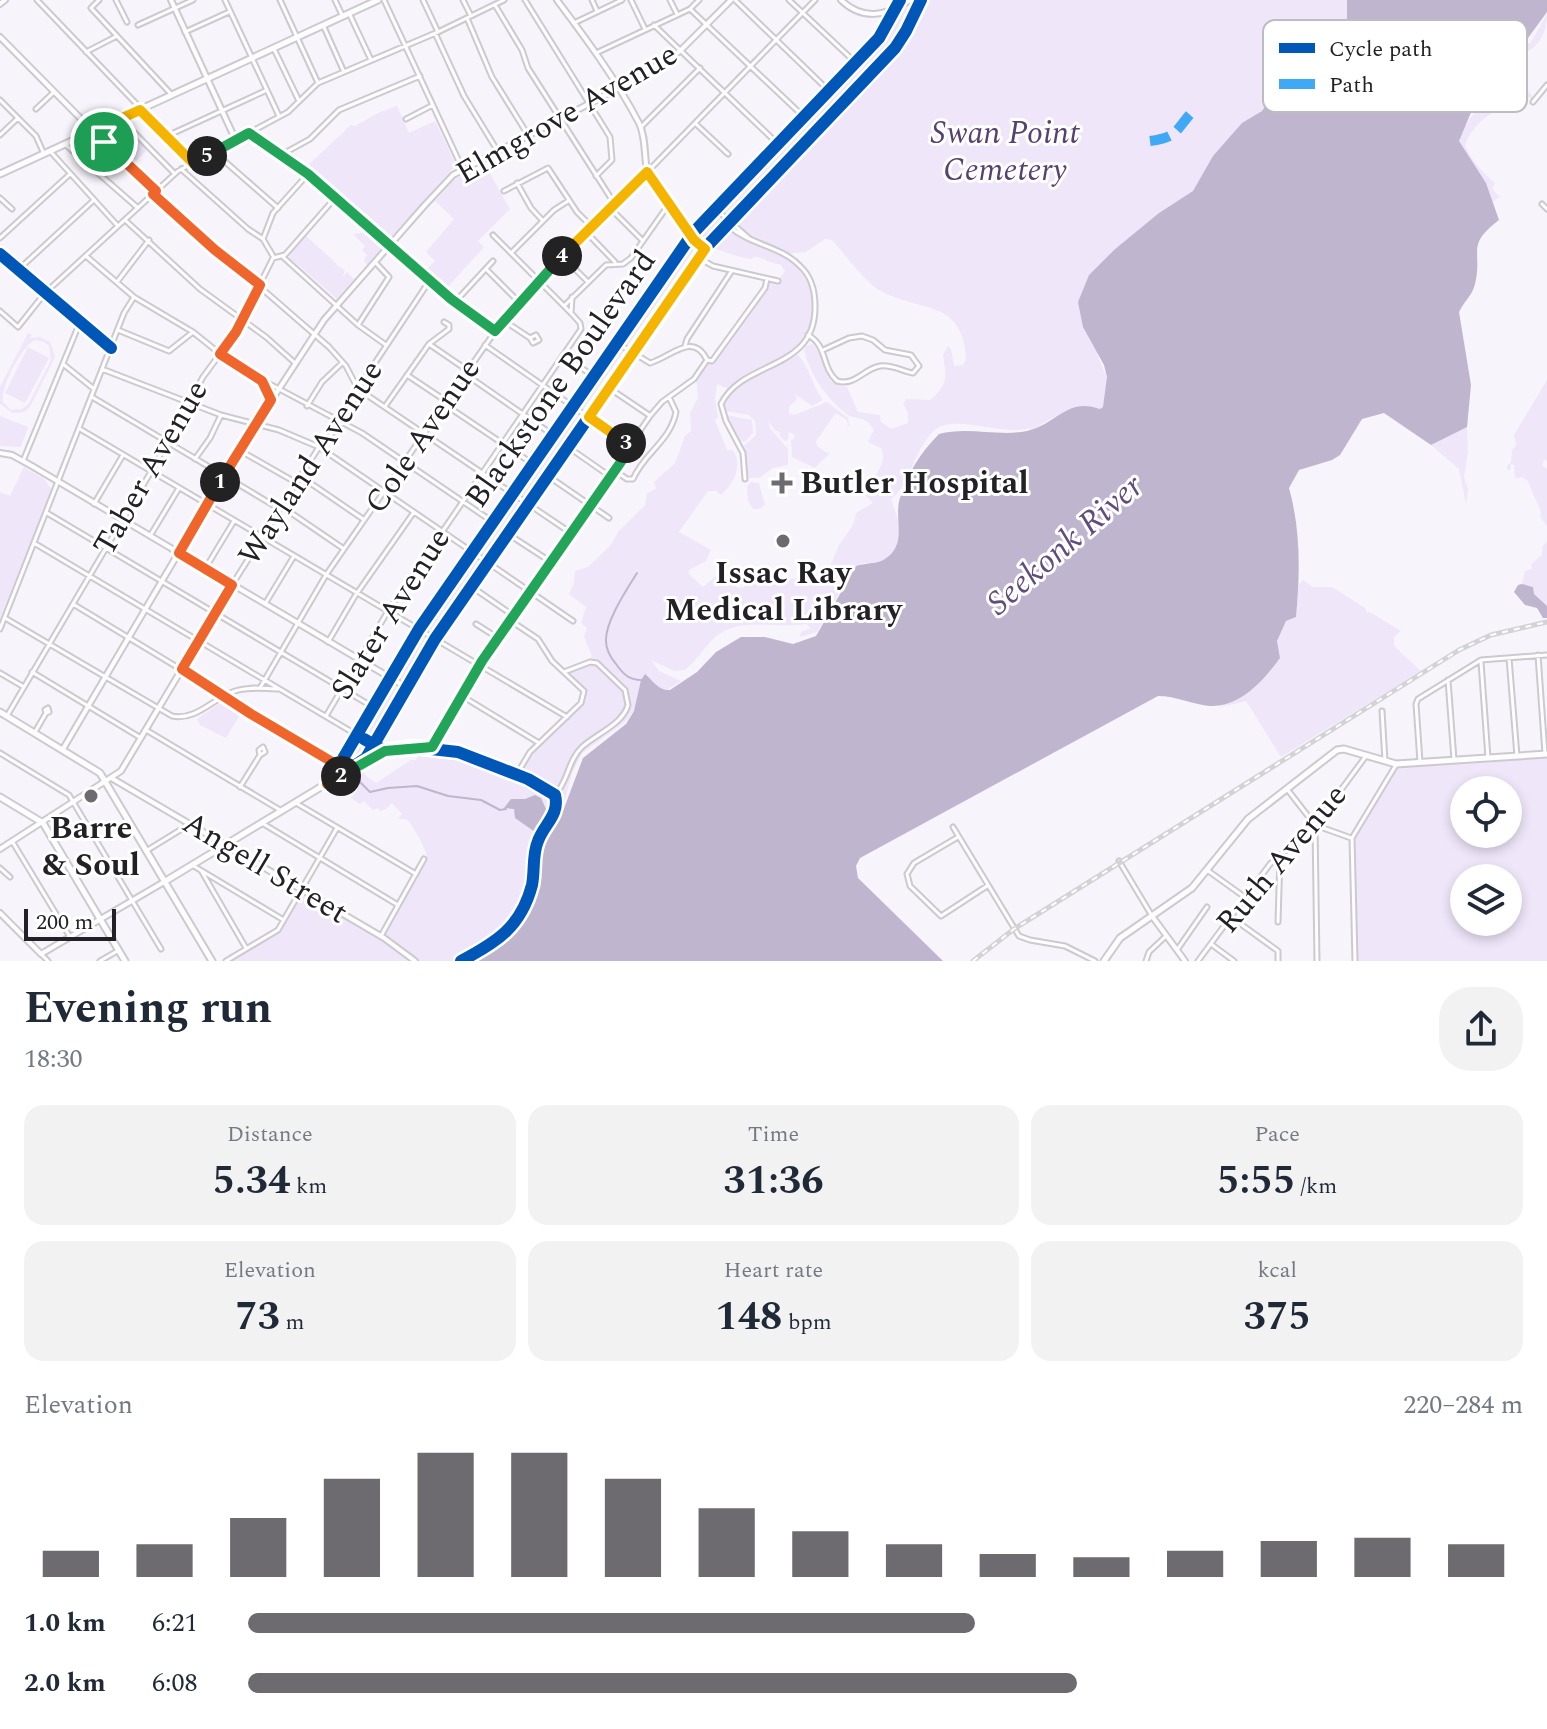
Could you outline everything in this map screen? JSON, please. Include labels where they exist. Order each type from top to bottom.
[{"type":"main road","points":[[0,174],[378,0]]},
{"type":"main road","name":"Blackstone Boulevard","points":[[327,784],[419,629],[691,236],[879,38],[900,0]]},
{"type":"main road","name":"Blackstone Boulevard","points":[[327,784],[362,762],[435,639],[705,249],[895,48],[921,0]]},
{"type":"main road","points":[[0,712],[94,767],[211,960]]},
{"type":"main road","points":[[0,724],[7,716]]},
{"type":"main road","points":[[1104,961],[1117,941],[1192,888],[1244,823],[1337,750],[1344,749],[1396,764],[1546,754]]},
{"type":"main road","points":[[164,882],[327,784]]},
{"type":"main road","points":[[0,797],[41,822],[125,961]]},
{"type":"street","points":[[0,4],[5,0]]},
{"type":"street","points":[[37,0],[193,163]]},
{"type":"street","points":[[99,0],[91,8],[172,95]]},
{"type":"street","points":[[116,0],[127,22]]},
{"type":"street","points":[[171,0],[236,141]]},
{"type":"street","points":[[138,25],[193,0]]},
{"type":"street","points":[[225,0],[279,117]]},
{"type":"street","points":[[280,0],[318,83]]},
{"type":"street","points":[[335,0],[371,60]]},
{"type":"street","points":[[384,0],[463,170]]},
{"type":"street","points":[[423,0],[464,96],[498,151]]},
{"type":"street","points":[[463,0],[492,77],[528,135]]},
{"type":"street","points":[[525,0],[610,137],[613,157],[596,176]]},
{"type":"street","points":[[557,0],[596,53],[641,127],[647,172],[691,236],[705,249]]},
{"type":"street","points":[[592,0],[597,11]]},
{"type":"street","points":[[574,23],[622,0]]},
{"type":"street","points":[[631,0],[645,29]]},
{"type":"street","points":[[670,0],[677,14]]},
{"type":"street","points":[[596,53],[690,9],[699,0]]},
{"type":"street","points":[[733,0],[829,91]]},
{"type":"street","name":"Elmgrove Avenue","points":[[63,749],[239,450],[336,305],[448,180],[619,88],[680,51],[733,0]]},
{"type":"street","points":[[789,0],[856,63]]},
{"type":"street","name":"Cole Avenue","points":[[260,688],[326,575],[503,320],[562,256],[726,94],[815,0]]},
{"type":"street","points":[[841,0],[856,12],[868,16],[895,10],[910,0]]},
{"type":"street","points":[[0,311],[18,327],[45,293],[181,169],[279,117],[318,83],[437,33],[502,1]]},
{"type":"street","points":[[495,5],[522,50],[528,68],[615,204]]},
{"type":"street","points":[[690,9],[804,117]]},
{"type":"street","points":[[185,32],[230,11]]},
{"type":"street","points":[[323,25],[344,72]]},
{"type":"street","points":[[654,25],[778,144]]},
{"type":"street","points":[[86,52],[117,36]]},
{"type":"street","points":[[0,37],[155,192],[343,363],[358,389],[386,405],[571,533]]},
{"type":"street","points":[[274,49],[299,101]]},
{"type":"street","points":[[641,127],[700,68]]},
{"type":"street","points":[[281,155],[310,139],[339,110],[420,76]]},
{"type":"street","points":[[1533,102],[1547,85]]},
{"type":"street","points":[[167,136],[267,90]]},
{"type":"street","points":[[36,109],[54,92]]},
{"type":"street","points":[[0,100],[118,226]]},
{"type":"street","points":[[406,119],[433,105]]},
{"type":"street","points":[[0,135],[18,118]]},
{"type":"street","points":[[121,119],[175,174]]},
{"type":"street","points":[[696,124],[728,154]]},
{"type":"street","points":[[249,133],[308,174],[455,302],[495,331]]},
{"type":"street","points":[[65,144],[138,208]]},
{"type":"street","points":[[214,152],[278,208]]},
{"type":"street","points":[[504,191],[548,168],[592,227]]},
{"type":"street","points":[[181,169],[263,239],[273,258],[283,257],[336,197]]},
{"type":"street","points":[[0,238],[70,174]]},
{"type":"street","points":[[263,239],[268,222],[308,174]]},
{"type":"street","points":[[517,183],[531,208],[543,221]]},
{"type":"street","points":[[0,198],[12,209]]},
{"type":"street","points":[[18,270],[94,200]]},
{"type":"street","points":[[512,252],[569,200]]},
{"type":"street","points":[[587,233],[615,262],[623,264],[669,204]]},
{"type":"street","points":[[1542,204],[1547,209]]},
{"type":"street","points":[[611,209],[643,241]]},
{"type":"street","points":[[716,209],[753,242],[787,255],[806,273],[815,306],[808,335],[790,356],[744,380],[723,400],[723,413],[743,453],[745,479]]},
{"type":"street","points":[[125,220],[200,289],[243,319],[295,363]]},
{"type":"street","points":[[493,235],[571,313]]},
{"type":"street","points":[[117,282],[149,240]]},
{"type":"street","points":[[0,254],[111,348]]},
{"type":"street","points":[[86,256],[134,297],[193,332],[220,354],[262,381],[342,423],[493,523]]},
{"type":"street","points":[[562,256],[588,282]]},
{"type":"street","points":[[283,257],[358,325],[387,346]]},
{"type":"street","name":"Taber Avenue","points":[[7,716],[168,443],[203,377],[243,319],[273,258]]},
{"type":"street","points":[[699,258],[731,272],[778,281]]},
{"type":"street","points":[[455,302],[493,261]]},
{"type":"street","points":[[358,325],[389,277],[375,262]]},
{"type":"street","points":[[564,306],[606,265],[615,262]]},
{"type":"street","points":[[486,269],[519,302]]},
{"type":"street","points":[[685,346],[731,272]]},
{"type":"street","points":[[707,360],[717,357],[765,288],[767,279]]},
{"type":"street","name":"Wayland Avenue","points":[[0,849],[123,770],[261,536],[319,447],[342,423],[358,389],[430,280]]},
{"type":"street","points":[[0,629],[126,309],[134,297]]},
{"type":"street","name":"Slater Avenue","points":[[326,716],[388,611],[581,329],[571,313],[573,297]]},
{"type":"street","points":[[503,320],[530,338]]},
{"type":"street","points":[[23,461],[80,322]]},
{"type":"street","points":[[118,330],[165,351],[176,348],[193,332]]},
{"type":"street","points":[[386,405],[429,344],[444,332]]},
{"type":"street","points":[[808,335],[820,344],[830,375],[844,383],[880,366],[913,373],[919,366],[911,355],[885,350],[865,337],[849,338],[823,350]]},
{"type":"street","points":[[617,343],[650,363],[685,346],[700,350],[707,360]]},
{"type":"street","points":[[429,344],[553,435]]},
{"type":"street","points":[[485,345],[631,447]]},
{"type":"street","points":[[563,355],[593,377]]},
{"type":"street","points":[[432,747],[480,665],[650,416],[694,379],[707,360]]},
{"type":"street","points":[[307,406],[322,382],[343,363]]},
{"type":"street","points":[[63,364],[95,390]]},
{"type":"street","points":[[102,369],[221,415],[290,434],[319,447],[573,621]]},
{"type":"street","points":[[407,375],[533,464]]},
{"type":"street","points":[[262,381],[271,400]]},
{"type":"street","points":[[609,388],[650,416]]},
{"type":"street","points":[[92,397],[280,507],[344,549]]},
{"type":"street","points":[[615,471],[627,479],[633,479],[640,464],[664,441],[676,412],[669,397]]},
{"type":"street","points":[[195,459],[221,415]]},
{"type":"street","points":[[80,429],[567,717]]},
{"type":"street","points":[[568,447],[611,477]]},
{"type":"street","points":[[239,450],[296,482]]},
{"type":"street","points":[[0,453],[23,461],[406,687]]},
{"type":"street","points":[[94,504],[123,455]]},
{"type":"street","points":[[300,476],[364,520]]},
{"type":"street","points":[[548,476],[609,518]]},
{"type":"street","points":[[150,537],[179,488]]},
{"type":"street","points":[[328,642],[357,593],[414,512]]},
{"type":"street","points":[[47,513],[374,707]]},
{"type":"street","points":[[205,569],[234,520]]},
{"type":"street","points":[[508,534],[551,562]]},
{"type":"street","points":[[34,543],[385,751],[432,747],[465,754],[517,775],[555,795]]},
{"type":"street","points":[[265,604],[294,556]]},
{"type":"street","points":[[472,587],[514,616]]},
{"type":"street","points":[[73,604],[349,771]]},
{"type":"street","points":[[5,618],[172,716],[188,716],[241,689],[280,689]]},
{"type":"street","points":[[511,621],[538,639],[552,661],[584,691],[581,703],[530,752],[517,775]]},
{"type":"street","points":[[476,624],[498,638]]},
{"type":"street","points":[[1538,655],[1546,754]]},
{"type":"street","points":[[1420,762],[1416,701],[1481,660],[1547,655]]},
{"type":"street","points":[[1509,658],[1517,756]]},
{"type":"street","points":[[1481,660],[1488,758]]},
{"type":"street","points":[[461,961],[497,942],[517,916],[532,882],[538,841],[555,813],[555,795],[561,789],[576,754],[622,718],[628,705],[625,690],[597,663],[590,662],[564,672]]},
{"type":"street","points":[[32,672],[141,738]]},
{"type":"street","points":[[0,673],[24,687]]},
{"type":"street","points":[[1448,680],[1454,760]]},
{"type":"street","points":[[462,696],[539,743]]},
{"type":"street","points":[[1382,711],[1385,761]]},
{"type":"street","points":[[35,732],[46,713]]},
{"type":"street","points":[[146,730],[281,812]]},
{"type":"street","name":"Blackstone Boulevard","points":[[362,762],[385,751]]},
{"type":"street","points":[[0,753],[60,788],[73,801],[161,949]]},
{"type":"street","points":[[240,787],[260,755]]},
{"type":"street","name":"Ruth Avenue","points":[[1198,961],[1280,855],[1315,825],[1366,756]]},
{"type":"street","points":[[1355,961],[1352,838],[1396,764]]},
{"type":"street","name":"Angell Street","points":[[112,778],[381,936],[415,961]]},
{"type":"street","points":[[1287,789],[1315,825],[1352,838]]},
{"type":"street","points":[[296,803],[416,874]]},
{"type":"street","points":[[262,823],[398,905]]},
{"type":"street","points":[[146,851],[190,824]]},
{"type":"street","points":[[1315,825],[1317,961]]},
{"type":"street","points":[[226,961],[276,931],[335,827]]},
{"type":"street","points":[[953,827],[1019,936],[1065,946],[1095,961]]},
{"type":"street","points":[[958,837],[911,865],[907,874],[910,886],[941,916],[987,886]]},
{"type":"street","points":[[12,841],[70,938]]},
{"type":"street","points":[[1278,922],[1280,855]]},
{"type":"street","points":[[381,936],[424,859]]},
{"type":"street","points":[[1119,861],[1152,916],[1185,961]]},
{"type":"street","points":[[192,865],[283,919]]},
{"type":"street","points":[[0,868],[10,877]]},
{"type":"street","points":[[1207,870],[1246,898]]},
{"type":"street","points":[[202,872],[247,949]]},
{"type":"street","points":[[41,954],[164,882]]},
{"type":"street","points":[[1177,950],[1207,907]]},
{"type":"street","points":[[0,913],[48,961]]},
{"type":"street","points":[[1231,917],[1278,951],[1278,961]]},
{"type":"street","points":[[1146,961],[1149,952],[1166,936]]},
{"type":"street","points":[[1211,944],[1234,961]]},
{"type":"street","points":[[100,961],[119,950]]},
{"type":"green space","name":"Swan Point Cemetery","points":[[902,0],[1350,0],[1353,20],[1263,20],[1262,111],[1191,193],[1138,238],[1115,249],[1089,275],[1097,354],[1107,378],[1104,407],[1073,409],[1031,430],[955,424],[935,430],[922,447],[903,485],[891,499],[902,532],[899,544],[886,565],[864,563],[851,567],[817,632],[800,637],[801,632],[811,628],[806,624],[739,626],[715,637],[685,670],[674,671],[651,660],[659,671],[681,681],[634,710],[625,722],[582,753],[572,773],[564,803],[555,804],[535,844],[527,896],[521,909],[503,931],[455,961],[232,961],[278,932],[302,893],[382,938],[428,859],[409,821],[398,819],[402,814],[392,803],[380,811],[378,808],[373,810],[364,801],[360,804],[351,798],[358,790],[346,783],[342,776],[360,766],[366,776],[376,783],[411,760],[416,760],[422,747],[442,748],[516,775],[537,745],[582,704],[581,690],[562,674],[588,662],[592,656],[584,637],[587,628],[581,623],[586,607],[569,594],[575,571],[588,567],[611,545],[618,532],[645,505],[647,493],[656,489],[654,482],[675,463],[685,436],[691,431],[690,413],[698,398],[696,376],[707,361],[711,364],[714,361],[763,293],[767,281],[777,282],[785,271],[780,264],[756,257],[741,257],[709,245],[786,164],[791,163],[789,161],[900,41],[912,17],[875,67],[694,259],[483,566],[364,755],[335,776],[434,612],[696,234],[887,32]],"holes":[[[825,239],[832,240],[879,290],[937,310],[948,317],[957,326],[963,340],[966,360],[963,365],[954,366],[948,346],[943,355],[945,375],[940,389],[930,400],[906,399],[903,404],[908,413],[908,423],[891,429],[881,422],[880,415],[858,412],[847,387],[838,385],[828,376],[818,350],[813,344],[806,346],[804,350],[811,369],[826,394],[848,415],[864,420],[874,430],[868,442],[881,448],[882,462],[869,483],[870,489],[863,493],[873,503],[856,513],[824,581],[813,582],[805,577],[773,582],[753,577],[744,587],[738,588],[721,572],[703,587],[689,574],[689,570],[706,561],[711,550],[679,532],[708,491],[721,495],[736,474],[736,456],[733,450],[727,450],[715,420],[718,417],[715,399],[717,384],[731,390],[737,387],[725,400],[725,411],[749,415],[755,421],[756,435],[744,446],[749,478],[759,478],[773,468],[788,465],[788,449],[770,428],[768,421],[785,441],[789,432],[795,435],[791,440],[792,457],[815,468],[831,452],[827,453],[817,446],[816,441],[836,413],[847,420],[845,431],[849,425],[848,418],[827,402],[794,415],[789,413],[789,407],[797,399],[795,394],[812,406],[823,400],[798,355],[764,371],[796,351],[809,335],[813,323],[815,310],[809,286],[785,254],[806,252]]]},
{"type":"green space","points":[[1547,14],[1542,37],[1527,51],[1527,44]]},
{"type":"green space","points":[[397,106],[409,133],[435,121],[456,165],[389,236],[306,167],[351,125],[355,126]]},
{"type":"green space","points":[[1476,112],[1493,112],[1478,125],[1465,146],[1478,166],[1495,183],[1492,189],[1500,197],[1490,203],[1457,140]]},
{"type":"green space","points":[[120,124],[125,126],[123,130],[126,133],[129,130],[148,149],[133,164],[121,152],[122,148],[119,150],[101,133]]},
{"type":"green space","points":[[484,163],[510,209],[478,241],[484,247],[446,289],[426,270],[435,261],[426,252],[454,219],[435,201],[454,180]]},
{"type":"green space","points":[[370,232],[385,244],[367,265],[364,261],[367,255],[362,250],[365,246],[353,234]]},
{"type":"green space","points":[[306,236],[337,264],[333,269],[337,265],[345,271],[342,277],[347,272],[354,279],[337,299],[290,258],[290,253]]},
{"type":"green space","points":[[28,333],[32,335],[30,338],[40,337],[50,342],[55,357],[30,407],[24,412],[13,413],[0,404],[0,387]],"holes":[[[35,340],[49,346],[51,360],[29,403],[22,409],[11,410],[3,402],[3,396],[13,368],[30,344]]]},
{"type":"green space","points":[[28,347],[49,358],[25,403],[5,393]]},
{"type":"green space","points":[[1547,380],[1547,461],[1544,459],[1542,466],[1547,469],[1547,526],[1540,517],[1541,512],[1527,480],[1515,478],[1514,465],[1511,464],[1510,470],[1507,466],[1516,445],[1514,435]]},
{"type":"green space","points":[[726,415],[752,420],[753,433],[745,442],[740,441]]},
{"type":"green space","points":[[0,416],[28,427],[21,447],[0,446]]},
{"type":"green space","points":[[1467,427],[1466,504],[1459,469],[1431,445]]},
{"type":"green space","points":[[24,467],[44,479],[52,490],[0,618],[0,492],[10,496]]},
{"type":"green space","points":[[751,482],[759,483],[765,505],[759,509],[753,509],[748,501],[747,486]]},
{"type":"green space","points":[[1547,541],[1547,606],[1534,594],[1531,586],[1522,584],[1525,571],[1532,569],[1531,564],[1542,555],[1542,547]]},
{"type":"green space","points":[[1303,580],[1313,587],[1332,587],[1365,608],[1367,613],[1401,631],[1394,637],[1394,646],[1421,671],[1281,757],[1246,701],[1218,708],[1254,688],[1280,658],[1277,641],[1286,621],[1296,617],[1299,585]]},
{"type":"green space","points":[[225,700],[242,711],[226,738],[200,725],[197,719]]},
{"type":"green space","points":[[1547,756],[1547,961],[1355,961],[1351,839],[1395,765]]},
{"type":"water","points":[[1347,0],[1547,0],[1547,12],[1527,39],[1527,20],[1347,20]]},
{"type":"water","name":"Seekonk River","points":[[1262,111],[1471,112],[1459,141],[1486,183],[1499,220],[1482,236],[1477,249],[1475,284],[1459,312],[1471,385],[1467,427],[1431,445],[1384,413],[1362,419],[1340,455],[1299,470],[1289,488],[1296,520],[1298,552],[1296,617],[1286,621],[1277,641],[1280,658],[1267,675],[1241,697],[1220,705],[1209,706],[1158,696],[860,858],[856,866],[858,878],[943,961],[477,961],[508,938],[525,913],[538,880],[542,843],[563,811],[583,758],[626,724],[634,711],[645,674],[659,687],[670,690],[697,672],[716,652],[741,637],[765,637],[793,644],[816,636],[856,566],[881,561],[895,548],[899,532],[898,506],[903,489],[920,456],[939,434],[1027,431],[1079,406],[1103,407],[1107,377],[1104,365],[1083,327],[1078,302],[1089,275],[1159,213],[1193,191],[1213,156],[1242,123]]},
{"type":"water","points":[[1522,584],[1533,587],[1534,594],[1547,606],[1547,618],[1543,618],[1537,608],[1525,605],[1514,592]]},
{"type":"water","points":[[535,795],[541,798],[546,809],[535,832],[515,818],[514,809],[504,808],[511,799]]},
{"type":"waterway","points":[[637,573],[613,615],[606,641],[609,653],[621,671],[630,678],[641,680]]},
{"type":"waterway","points":[[352,774],[370,792],[417,786],[448,796],[481,800],[500,810],[506,809]]},
{"type":"railway","points":[[973,961],[1014,929],[1459,650],[1491,635],[1547,622]]},
{"type":"marked path","points":[[1150,141],[1172,134],[1195,109]]},
{"type":"cycle path","points":[[331,779],[419,629],[693,233],[879,38],[900,0]]},
{"type":"cycle path","points":[[327,784],[366,758],[435,639],[708,245],[895,48],[921,0]]},
{"type":"cycle path","points":[[0,254],[111,348]]},
{"type":"cycle path","points":[[364,739],[385,751],[413,747],[458,752],[528,779],[555,795],[551,819],[536,846],[532,885],[521,912],[506,932],[461,961]]},
{"type":"place","name":"Butler Hospital","points":[[782,483]]},
{"type":"place","name":"Issac Ray Medical Library","points":[[783,541]]},
{"type":"place","name":"Barre & Soul","points":[[91,796]]},
{"type":"route","points":[[140,110],[193,163],[249,133],[308,174],[451,299],[495,331],[539,281],[647,172],[694,240],[705,249],[589,417],[631,447],[482,661],[432,747],[385,751],[327,784],[339,766],[182,669],[232,585],[179,553],[271,400],[262,381],[220,354],[236,332],[260,285],[153,194],[156,191],[104,142],[93,131],[140,110]]}]
